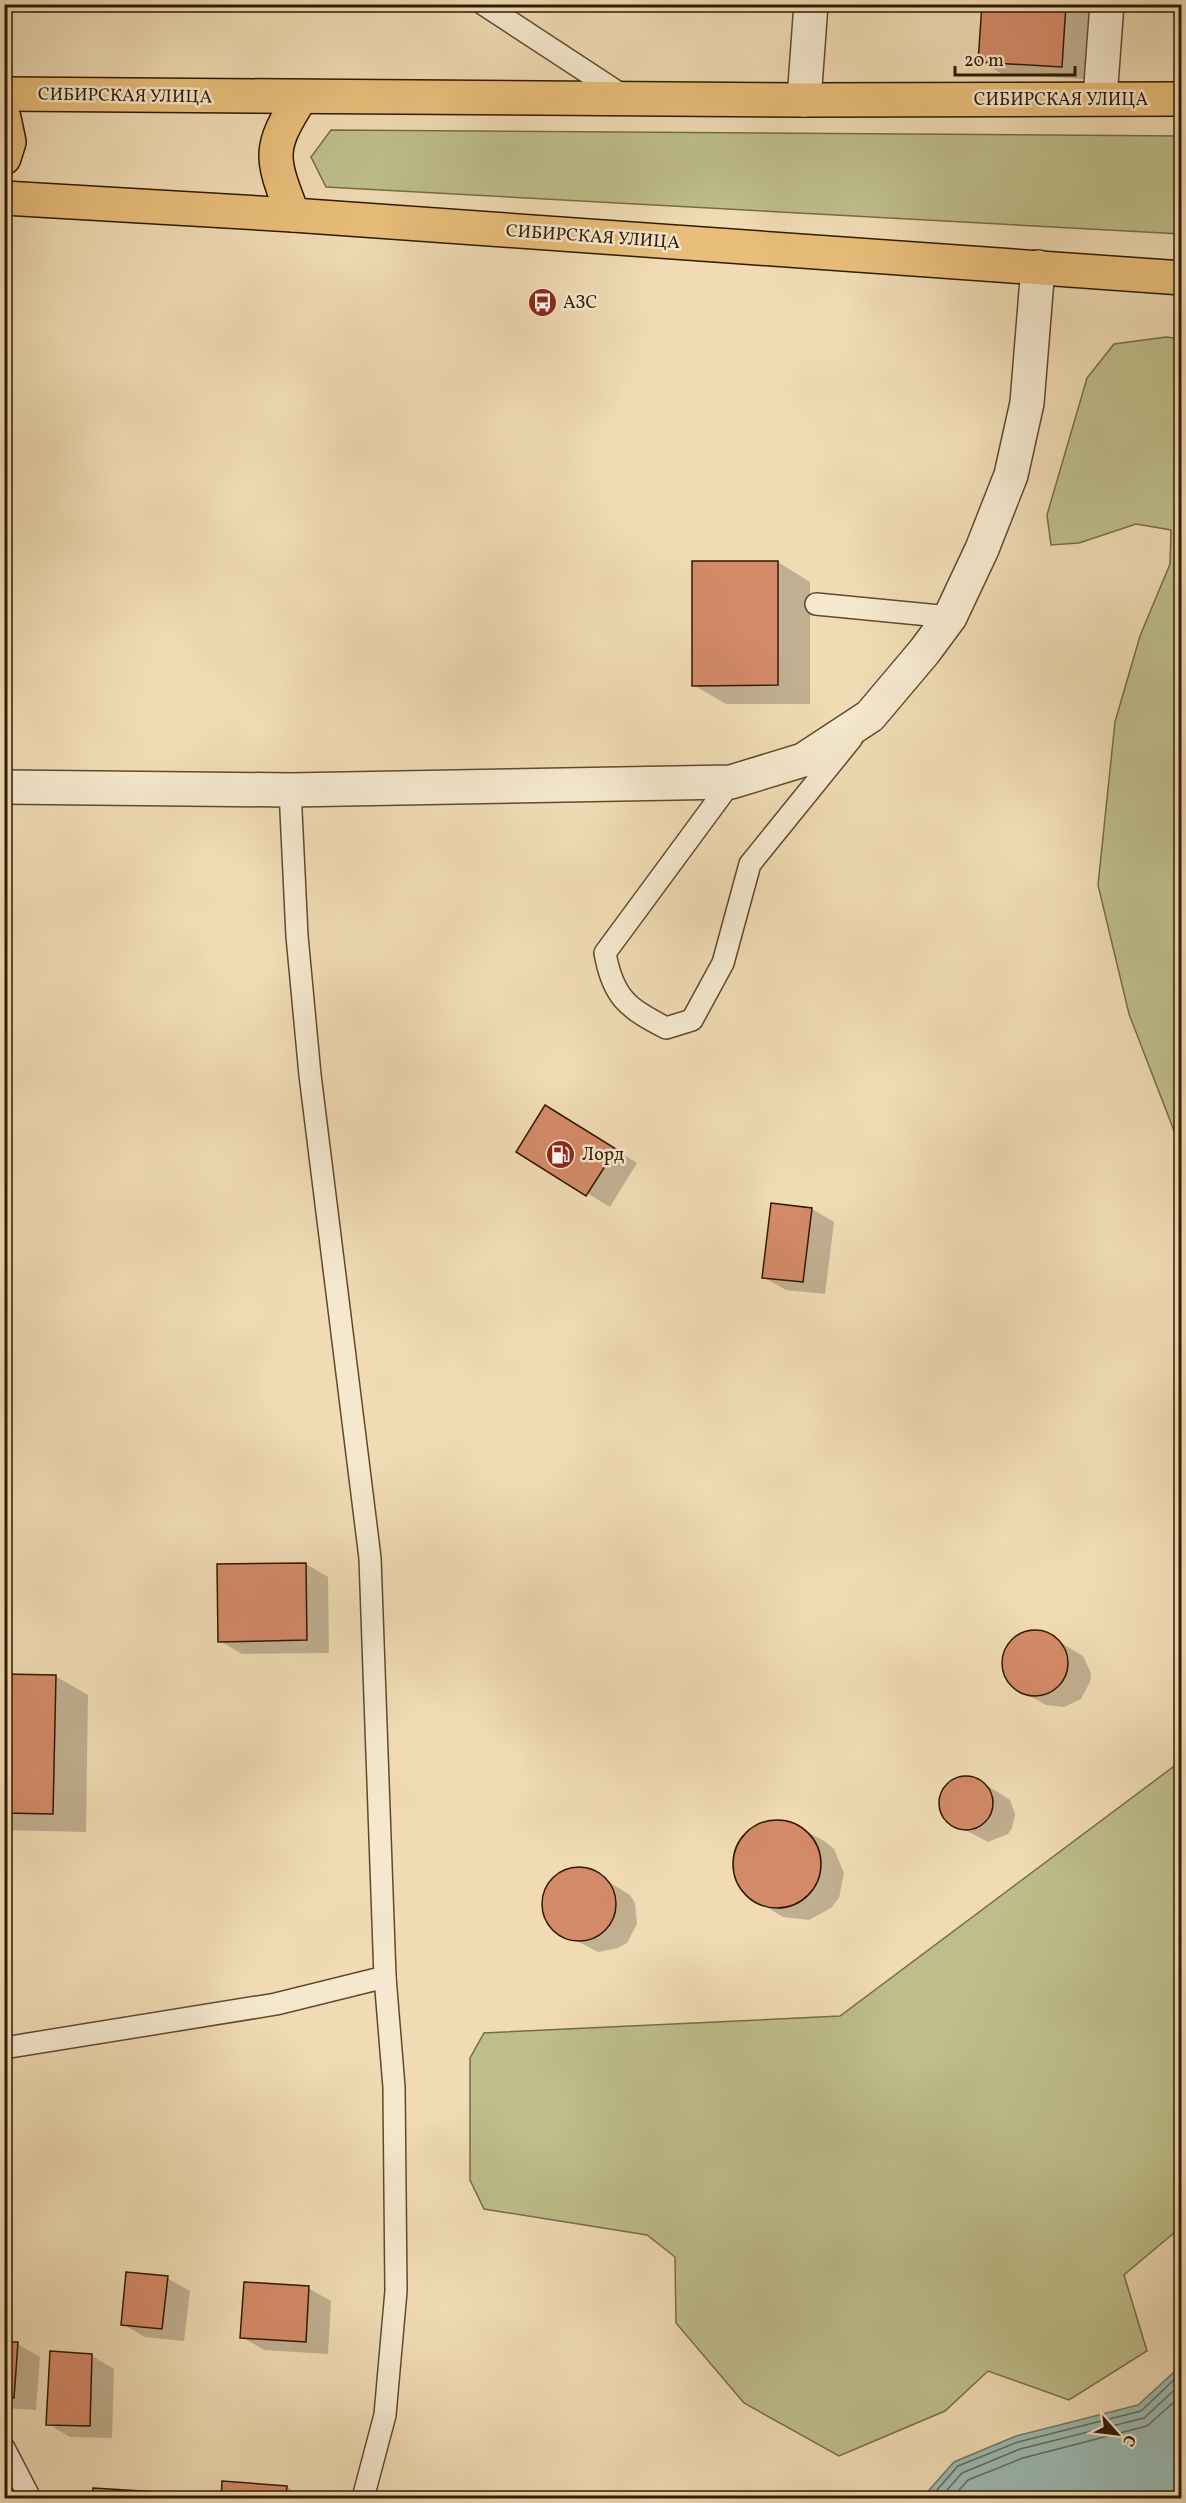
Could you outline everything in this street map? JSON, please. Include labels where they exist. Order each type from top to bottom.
[{"type":"main road","name":"СИБИРСКАЯ УЛИЦА","points":[[4,94],[804,100],[1182,99]]},
{"type":"main road","points":[[293,215],[280,182],[275,153],[280,130],[301,97]]},
{"type":"main road","points":[[4,118],[9,142],[4,158]]},
{"type":"main road","name":"СИБИРСКАЯ УЛИЦА","points":[[4,198],[293,215],[1182,278]]},
{"type":"street","points":[[804,100],[811,4]]},
{"type":"street","points":[[1100,98],[1107,4]]},
{"type":"street","points":[[4,787],[290,790],[731,782],[803,760],[870,716],[950,617],[982,549],[1011,475],[1027,403],[1038,267]]},
{"type":"lane","points":[[483,4],[628,99]]},
{"type":"lane","points":[[816,604],[950,617]]},
{"type":"lane","points":[[731,782],[605,953],[610,981],[635,1012],[666,1028],[692,1020],[723,963],[750,864],[870,716]]},
{"type":"lane","points":[[290,790],[297,936],[310,1075],[370,1558],[385,1977],[394,2087],[396,2290],[385,2415],[363,2499]]},
{"type":"lane","points":[[4,2048],[276,2004],[385,1977]]},
{"type":"lane","points":[[4,2448],[30,2499]]},
{"type":"green space","points":[[331,130],[1181,136],[1181,234],[326,187],[311,157]]},
{"type":"green space","points":[[1166,337],[1182,339],[1181,1149],[1129,1014],[1098,885],[1115,722],[1140,636],[1170,564],[1171,530],[1136,524],[1079,543],[1051,545],[1047,515],[1087,378],[1114,344]]},
{"type":"green space","points":[[1181,1761],[1181,2227],[1124,2275],[1147,2351],[1069,2400],[988,2371],[945,2411],[839,2456],[744,2403],[676,2323],[675,2257],[647,2235],[484,2209],[470,2180],[470,2058],[484,2033],[840,2016]]},
{"type":"water","points":[[1181,2341],[1181,2498],[922,2498],[954,2462],[1016,2436],[1138,2405],[1174,2372]]},
{"type":"building","points":[[982,4],[1066,4],[1062,67],[978,62]]},
{"type":"building","points":[[692,561],[778,561],[778,685],[692,686]]},
{"type":"building","points":[[545,1105],[616,1149],[586,1196],[516,1152]]},
{"type":"building","points":[[771,1203],[812,1208],[803,1282],[762,1278]]},
{"type":"building","points":[[306,1563],[307,1640],[218,1642],[217,1564]]},
{"type":"building","points":[[1035,1630],[1048,1632],[1063,1645],[1068,1663],[1066,1676],[1053,1691],[1035,1696],[1022,1694],[1007,1681],[1002,1663],[1004,1650],[1017,1635]]},
{"type":"building","points":[[4,1674],[56,1675],[53,1814],[4,1813]]},
{"type":"building","points":[[966,1776],[976,1778],[985,1784],[991,1793],[993,1803],[991,1813],[985,1822],[976,1828],[966,1830],[956,1828],[947,1822],[941,1813],[939,1803],[941,1793],[947,1784],[956,1778]]},
{"type":"building","points":[[777,1820],[802,1827],[814,1839],[821,1864],[814,1889],[802,1901],[777,1908],[752,1901],[740,1889],[733,1864],[740,1839],[752,1827]]},
{"type":"building","points":[[579,1867],[593,1870],[605,1878],[613,1890],[616,1904],[613,1918],[605,1930],[593,1938],[579,1941],[565,1938],[553,1930],[545,1918],[542,1904],[545,1890],[553,1878],[565,1870]]},
{"type":"building","points":[[126,2272],[168,2276],[162,2329],[121,2325]]},
{"type":"building","points":[[244,2282],[309,2286],[306,2342],[240,2338]]},
{"type":"building","points":[[4,2342],[18,2342],[14,2398],[4,2398]]},
{"type":"building","points":[[50,2351],[92,2354],[90,2426],[46,2425]]},
{"type":"building","points":[[222,2481],[287,2486],[286,2498],[221,2498]]},
{"type":"building","points":[[93,2488],[158,2492],[158,2498],[92,2498]]},
{"type":"place","name":"АЗС","points":[[542,302]]},
{"type":"place","name":"Лорд","points":[[561,1154]]}]
